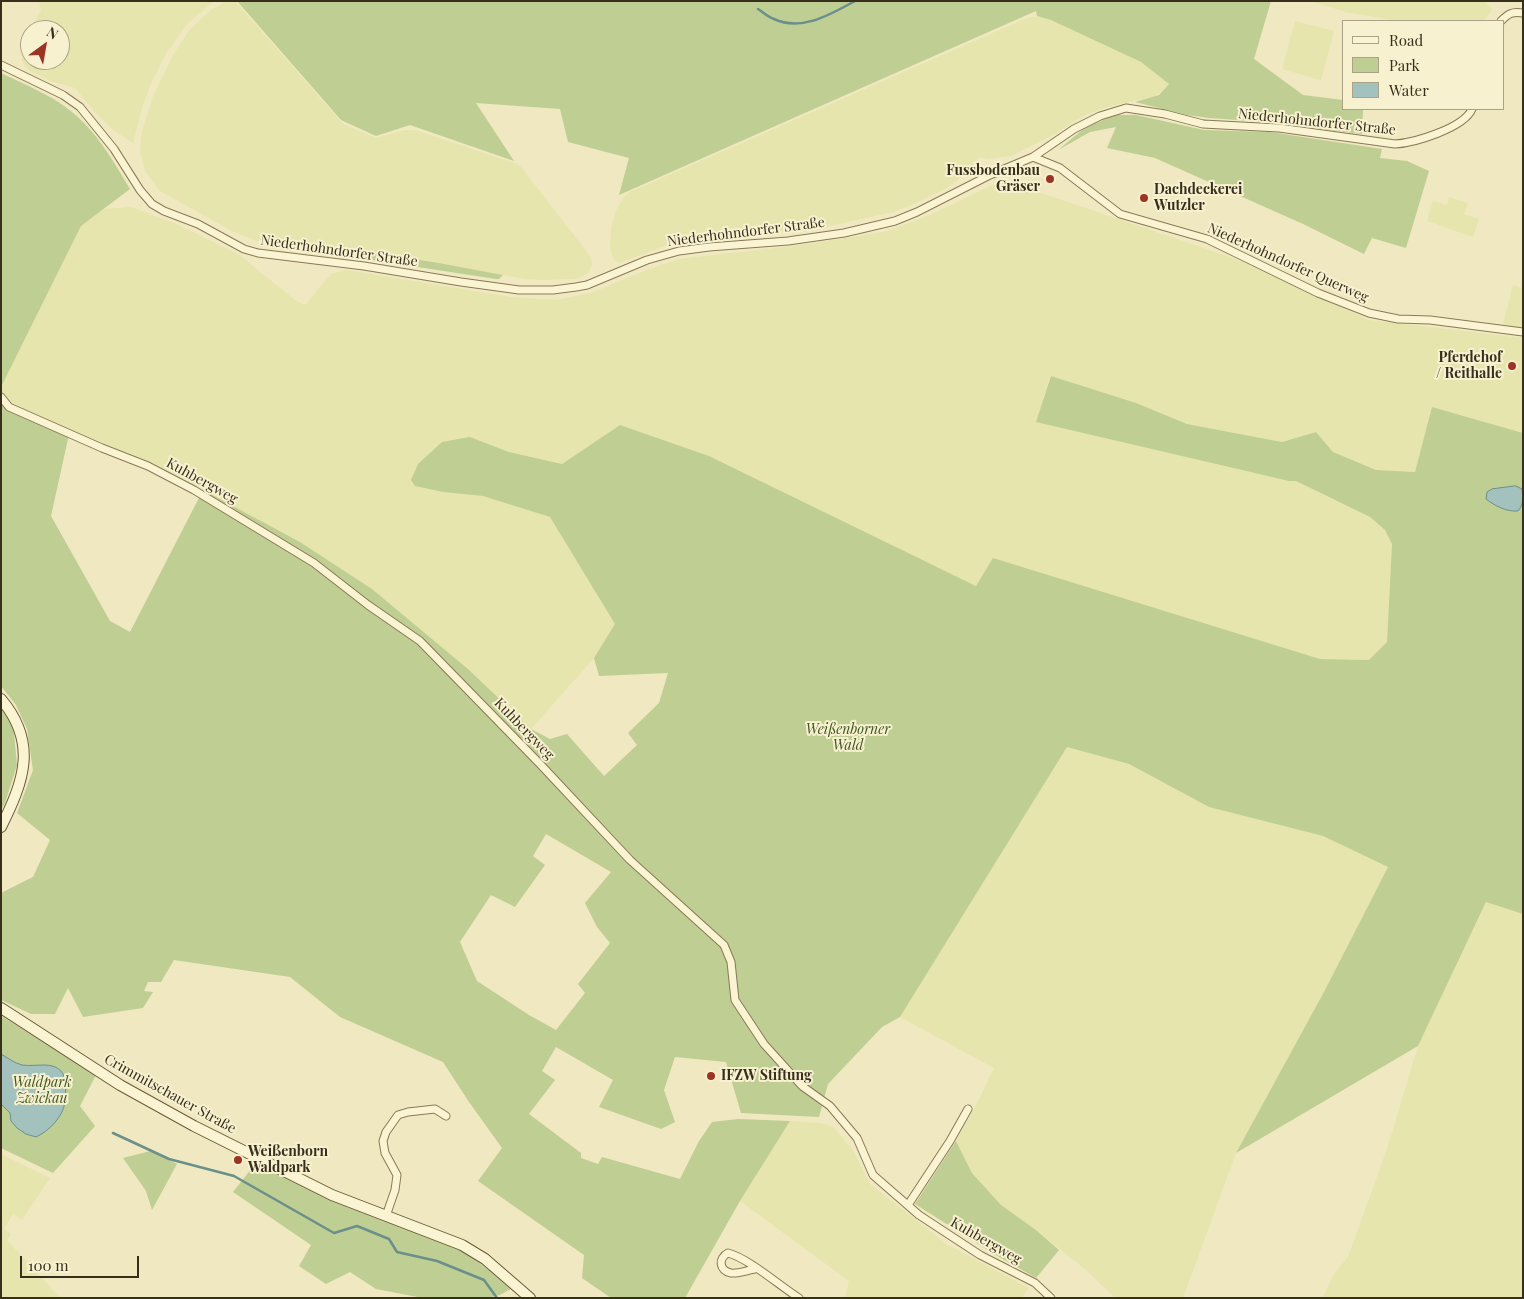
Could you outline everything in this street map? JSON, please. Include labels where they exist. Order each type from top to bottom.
[{"type":"main road","points":[[1,699],[19,724],[23,740],[24,759],[22,779],[14,802],[1,827]]},
{"type":"main road","name":"Crimmitschauer Straße","points":[[1,1008],[55,1044],[155,1105],[332,1194],[462,1245],[484,1259],[530,1298]]},
{"type":"street","points":[[1502,20],[1507,14],[1523,13]]},
{"type":"street","name":"Niederhohndorfer Straße","points":[[1,66],[63,95],[80,107],[114,149],[140,190],[152,204],[164,211],[198,224],[244,249],[258,253],[364,266],[519,290],[554,290],[587,285],[647,260],[687,250],[844,233],[895,221],[1032,157],[1074,129],[1100,116],[1126,108],[1165,114],[1203,124],[1279,128],[1395,144],[1413,142],[1450,127],[1468,116],[1471,110]]},
{"type":"street","name":"Niederhohndorfer Querweg","points":[[1032,157],[1060,168],[1120,214],[1207,239],[1318,293],[1369,313],[1398,319],[1430,320],[1523,332]]},
{"type":"street","name":"Kuhbergweg","points":[[1,397],[10,407],[102,448],[148,466],[233,513],[314,563],[368,605],[420,641],[544,768],[630,860],[724,945],[731,962],[735,1000],[764,1044],[802,1086],[830,1106],[857,1138],[873,1175],[919,1215],[980,1255],[1035,1283],[1051,1298]]},
{"type":"street","points":[[386,1216],[398,1175],[385,1153],[383,1141],[386,1132],[398,1115],[408,1112],[435,1109],[446,1116]]},
{"type":"street","points":[[908,1205],[950,1141],[968,1109]]},
{"type":"street","points":[[755,1269],[799,1298]]},
{"type":"green space","points":[[39,1],[214,1],[188,23],[167,52],[150,86],[133,143],[112,129],[75,88],[50,81],[29,70],[70,70],[70,20],[36,20],[41,11]]},
{"type":"green space","points":[[235,1],[343,124],[376,138],[405,130],[415,130],[521,167],[591,257],[592,264],[588,273],[574,279],[526,279],[387,255],[315,248],[282,239],[257,241],[234,232],[160,191],[145,171],[140,151],[142,131],[153,97],[172,57],[190,29],[211,10],[225,2]]},
{"type":"green space","points":[[237,1],[1271,1],[1254,59],[1303,95],[1342,100],[1342,110],[1363,110],[1362,134],[1267,122],[1187,115],[1135,102],[1159,95],[1169,84],[1141,62],[1051,20],[1037,16],[1036,11],[619,195],[629,158],[568,142],[560,109],[476,103],[514,161],[410,125],[376,136],[341,120]]},
{"type":"green space","points":[[1310,1],[1485,1],[1492,10],[1484,20],[1392,20],[1346,12]]},
{"type":"green space","points":[[1041,16],[1141,62],[1169,84],[1168,86],[1155,96],[1107,107],[1083,116],[1055,134],[1011,156],[988,159],[979,157],[957,181],[945,189],[893,212],[825,227],[792,231],[716,235],[662,247],[619,263],[614,260],[610,248],[611,228],[616,211],[623,198],[630,192],[1022,20]]},
{"type":"green space","points":[[1295,21],[1334,31],[1321,80],[1282,69]]},
{"type":"green space","points":[[1,73],[57,101],[81,120],[104,148],[130,189],[81,226],[1,387]]},
{"type":"green space","points":[[1115,115],[1136,115],[1204,130],[1270,132],[1382,149],[1380,158],[1407,161],[1429,171],[1406,248],[1372,238],[1364,254],[1303,224],[1155,158],[1107,148],[1116,127],[1090,132],[1058,150],[1086,127]]},
{"type":"green space","points":[[1003,180],[1233,258],[1369,320],[1523,338],[1523,433],[1432,407],[1415,472],[1376,470],[1332,452],[1316,432],[1282,442],[1187,424],[1136,403],[1050,376],[1037,422],[1289,481],[1296,481],[1370,517],[1385,530],[1392,544],[1387,642],[1369,660],[1320,659],[1113,596],[976,586],[709,456],[620,425],[562,464],[509,452],[470,437],[443,492],[483,496],[550,517],[616,624],[594,658],[531,729],[468,669],[372,589],[300,542],[148,461],[1,402],[1,387],[81,226],[104,209],[131,207],[174,223],[238,254],[295,300],[305,305],[331,274],[347,270],[511,297],[556,300],[591,293],[679,259],[801,245],[884,232],[930,215]]},
{"type":"green space","points":[[1449,197],[1468,203],[1464,214],[1479,219],[1473,237],[1427,221],[1433,201],[1447,205]]},
{"type":"green space","points":[[354,251],[433,262],[503,275],[496,279],[372,260],[362,257]]},
{"type":"green space","points":[[1513,285],[1523,288],[1523,329],[1503,324]]},
{"type":"green space","name":"Weißenborner Wald","points":[[1051,376],[1136,403],[1187,424],[1282,442],[1316,432],[1333,452],[1376,470],[1415,472],[1432,407],[1523,433],[1523,914],[1486,902],[1418,1046],[1236,1153],[1325,990],[1388,867],[1323,836],[1209,807],[1129,764],[1067,747],[900,1017],[882,1027],[828,1084],[819,1117],[741,1113],[726,1062],[675,1057],[664,1090],[675,1122],[661,1129],[599,1107],[613,1080],[556,1047],[542,1071],[555,1080],[529,1114],[581,1153],[581,1158],[598,1164],[602,1157],[680,1179],[699,1141],[712,1122],[738,1119],[790,1121],[740,1201],[685,1298],[611,1298],[582,1278],[584,1255],[478,1181],[502,1148],[443,1062],[340,1017],[290,977],[174,960],[161,982],[148,982],[144,991],[153,992],[143,1008],[83,1017],[68,988],[55,1014],[31,1014],[1,1000],[1,893],[33,877],[50,840],[17,813],[33,770],[27,729],[16,705],[1,686],[1,402],[70,430],[51,516],[110,621],[130,632],[203,490],[300,542],[372,589],[468,669],[531,729],[550,739],[567,734],[604,776],[637,745],[628,733],[659,703],[668,673],[599,676],[594,658],[615,624],[550,517],[483,496],[443,492],[415,486],[411,480],[418,464],[442,442],[470,437],[509,452],[562,464],[620,425],[709,456],[976,586],[993,558],[1320,659],[1369,660],[1387,642],[1392,544],[1385,530],[1370,517],[1296,481],[1289,481],[1036,422]],"holes":[[[546,834],[611,872],[585,903],[597,927],[610,943],[578,984],[585,993],[556,1030],[477,981],[460,942],[491,895],[515,907],[545,865],[533,856]]]},
{"type":"green space","points":[[1,709],[13,723],[17,765],[1,810]]},
{"type":"green space","points":[[1067,747],[1129,764],[1209,807],[1323,836],[1388,867],[1325,990],[1236,1153],[1183,1298],[1115,1298],[1086,1270],[1001,1205],[972,1173],[956,1141],[994,1068],[900,1017]]},
{"type":"green space","points":[[1487,901],[1523,914],[1523,1298],[1323,1298],[1333,1275],[1348,1257],[1387,1149],[1418,1046]]},
{"type":"green space","name":"Waldpark Zwickau","points":[[1,1016],[96,1075],[80,1106],[95,1126],[53,1173],[1,1148]]},
{"type":"green space","points":[[790,1121],[820,1123],[833,1127],[853,1150],[870,1184],[948,1245],[1029,1288],[1021,1298],[845,1298],[849,1281],[740,1201]]},
{"type":"green space","points":[[956,1141],[972,1173],[1001,1205],[1036,1230],[1059,1250],[1036,1278],[915,1204]]},
{"type":"green space","points":[[151,1151],[177,1164],[152,1210],[146,1191],[123,1158]]},
{"type":"green space","points":[[1,1154],[50,1178],[22,1220],[13,1214],[4,1229],[11,1234],[7,1240],[60,1298],[1,1298]]},
{"type":"green space","points":[[255,1164],[374,1217],[460,1249],[511,1289],[500,1295],[488,1298],[423,1298],[376,1289],[350,1272],[326,1284],[299,1266],[311,1245],[233,1192]]},
{"type":"water","points":[[1516,486],[1522,489],[1523,495],[1518,511],[1501,508],[1486,499],[1487,492],[1492,489]]},
{"type":"water","points":[[1,1054],[22,1065],[53,1066],[62,1073],[66,1089],[64,1108],[50,1127],[36,1137],[26,1134],[17,1128],[11,1121],[10,1113],[1,1104]]},
{"type":"waterway","points":[[758,9],[774,19],[795,23],[816,20],[855,1]]},
{"type":"waterway","points":[[113,1133],[169,1159],[234,1176],[334,1233],[357,1226],[389,1239],[397,1252],[437,1261],[484,1280],[497,1298]]},
{"type":"place","name":"Fussbodenbau Gräser","points":[[1050,179]]},
{"type":"place","name":"Dachdeckerei Wutzler","points":[[1144,198]]},
{"type":"place","name":"Pferdehof / Reithalle","points":[[1512,366]]},
{"type":"place","name":"IFZW Stiftung","points":[[711,1076]]},
{"type":"place","name":"Weißenborn Waldpark","points":[[238,1160]]}]
